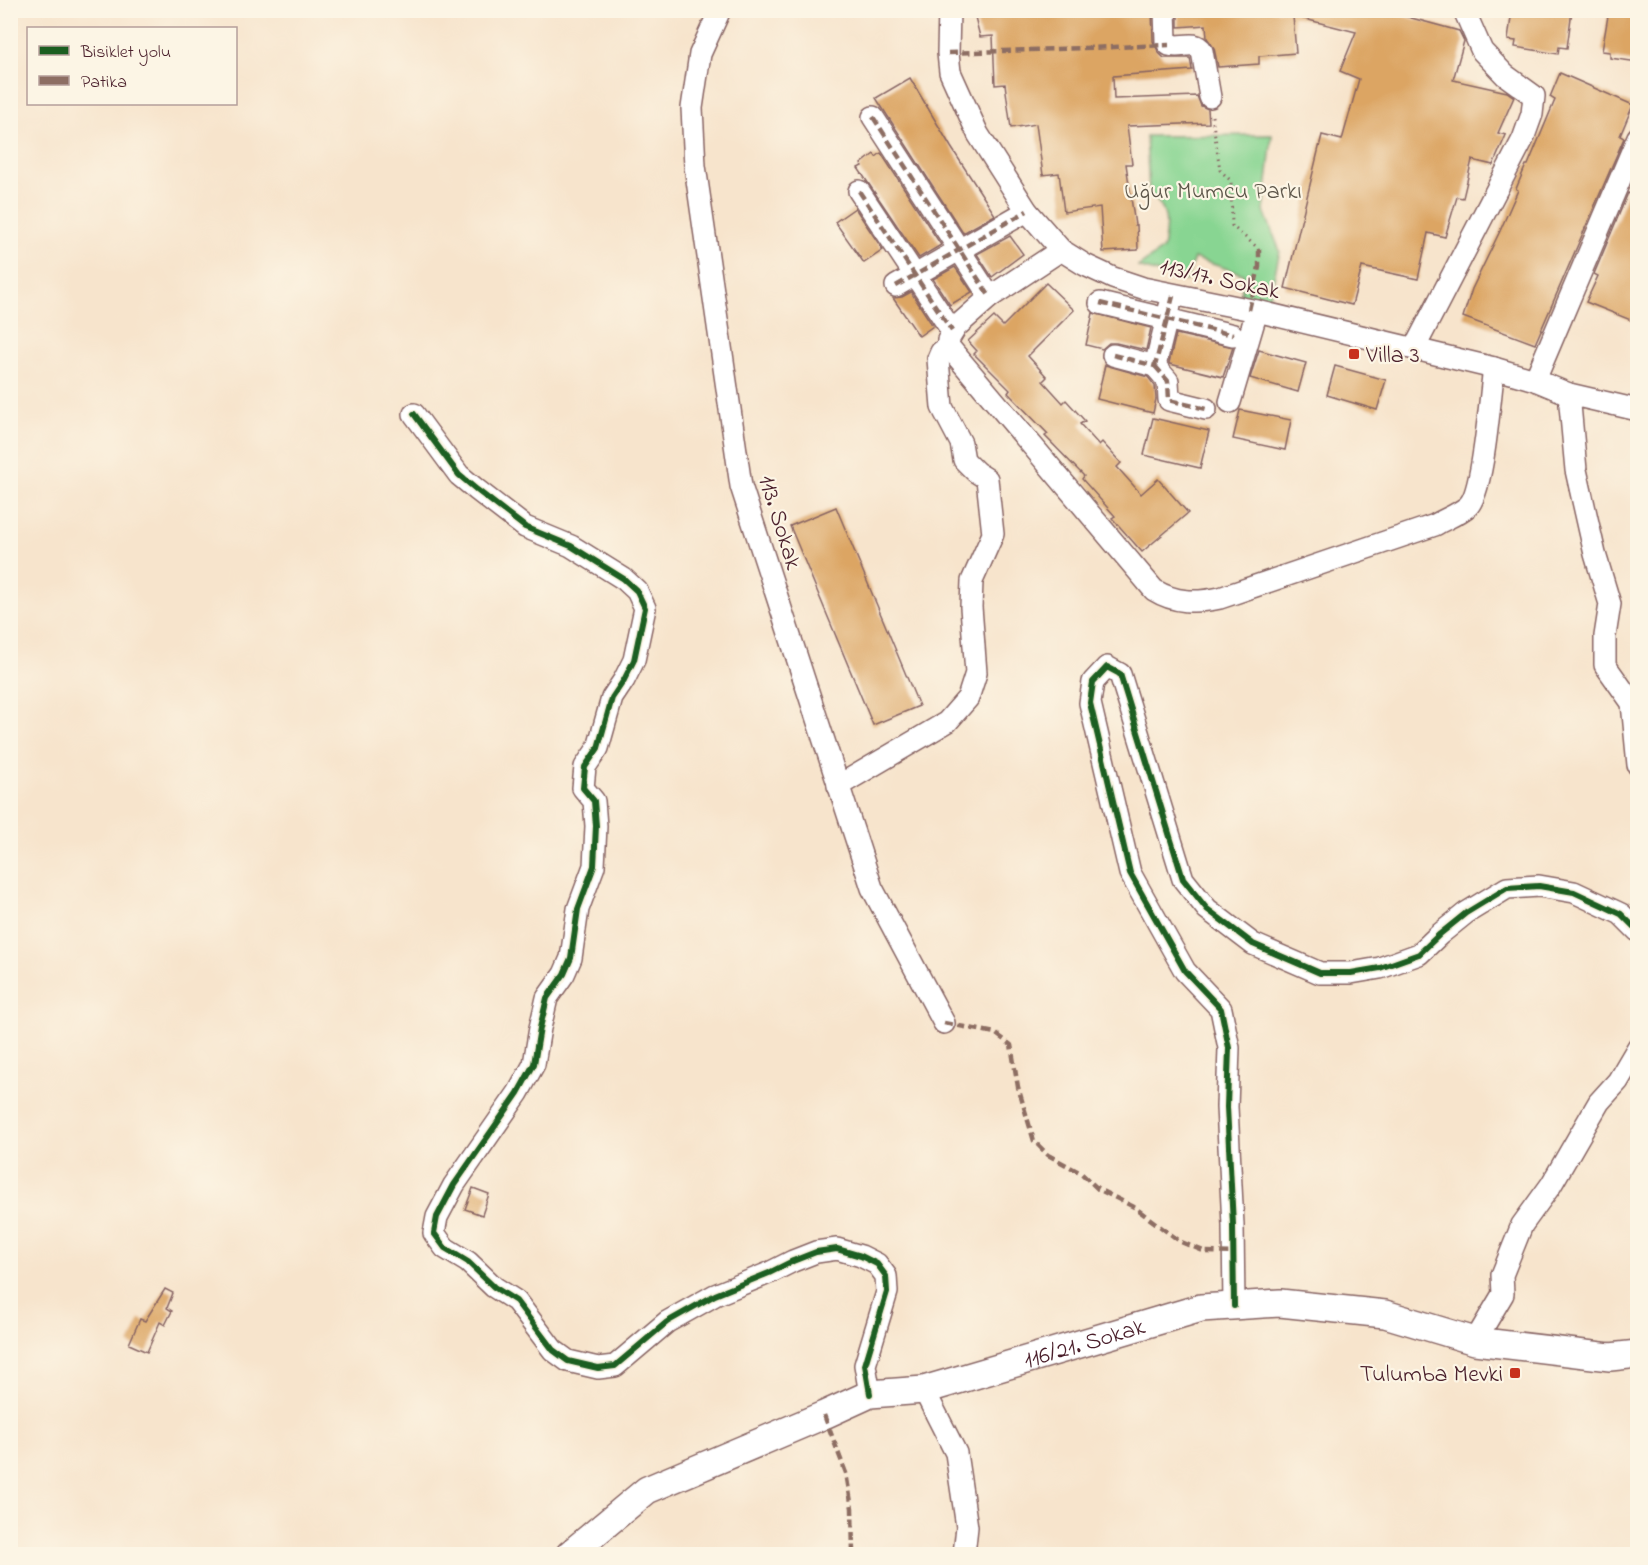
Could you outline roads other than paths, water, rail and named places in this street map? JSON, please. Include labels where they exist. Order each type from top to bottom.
[{"type":"street","name":"113. Sokak","points":[[720,10],[700,54],[692,108],[695,166],[741,486],[872,888],[944,1023]]},
{"type":"street","name":"113/17. Sokak","points":[[949,10],[950,72],[978,134],[1027,211],[1061,250],[1084,265],[1113,278],[1173,296],[1257,311],[1494,368],[1535,380],[1569,394],[1638,410]]},
{"type":"street","points":[[1165,10],[1166,41],[1169,45],[1174,47],[1193,44],[1199,46],[1202,51],[1210,97]]},
{"type":"street","points":[[1414,349],[1523,139],[1532,114],[1534,96],[1505,75],[1482,51],[1464,10]]},
{"type":"street","points":[[873,117],[990,297]]},
{"type":"street","points":[[1535,380],[1638,137]]},
{"type":"street","points":[[859,191],[905,280],[950,339],[1154,590],[1166,597],[1188,602],[1220,598],[1435,525],[1467,507],[1473,499],[1479,478],[1494,368]]},
{"type":"street","points":[[905,280],[1027,211]]},
{"type":"street","points":[[838,786],[947,722],[968,698],[976,673],[971,607],[972,581],[993,534],[987,479],[964,460],[961,443],[942,407],[938,359],[950,339],[990,297],[1061,250]]},
{"type":"street","points":[[1155,366],[1173,296]]},
{"type":"street","points":[[1100,303],[1233,335]]},
{"type":"street","points":[[1230,402],[1257,311]]},
{"type":"street","points":[[1113,356],[1155,366],[1168,381],[1169,400],[1206,409]]},
{"type":"street","points":[[1569,394],[1576,470],[1595,554],[1610,604],[1605,636],[1605,665],[1632,703],[1638,765]]},
{"type":"street","points":[[414,414],[459,475],[525,527],[571,546],[624,579],[637,591],[645,608],[634,660],[612,698],[598,748],[585,767],[583,788],[594,801],[596,825],[594,866],[578,909],[571,958],[564,974],[547,998],[534,1064],[518,1093],[454,1185],[437,1217],[434,1233],[445,1248],[468,1262],[494,1287],[516,1300],[553,1350],[568,1361],[598,1368],[615,1366],[667,1322],[715,1295],[793,1261],[816,1252],[837,1249],[861,1256],[877,1264],[886,1276],[887,1292],[865,1365],[870,1394]]},
{"type":"street","points":[[1234,1306],[1233,1225],[1227,1107],[1229,1048],[1221,1010],[1185,971],[1130,873],[1090,704],[1093,682],[1107,667],[1120,674],[1183,879],[1207,909],[1254,944],[1320,973],[1351,974],[1380,968],[1419,954],[1466,914],[1507,888],[1539,886],[1574,892],[1621,914],[1638,931]]},
{"type":"street","points":[[1475,1341],[1503,1294],[1502,1275],[1522,1225],[1551,1185],[1599,1102],[1618,1081],[1638,1047]]},
{"type":"street","name":"116/21. Sokak","points":[[570,1554],[647,1490],[870,1394],[924,1390],[1201,1308],[1280,1303],[1385,1314],[1475,1341],[1610,1357],[1638,1354]]},
{"type":"street","points":[[924,1390],[956,1453],[967,1527],[964,1554]]},
{"type":"place","name":"Villa 3","points":[[1354,354]]},
{"type":"place","name":"Tulumba Mevki","points":[[1515,1373]]},
{"type":"park label","name":"Uğur Mumcu Parkı","points":[[1213,190]]}]
